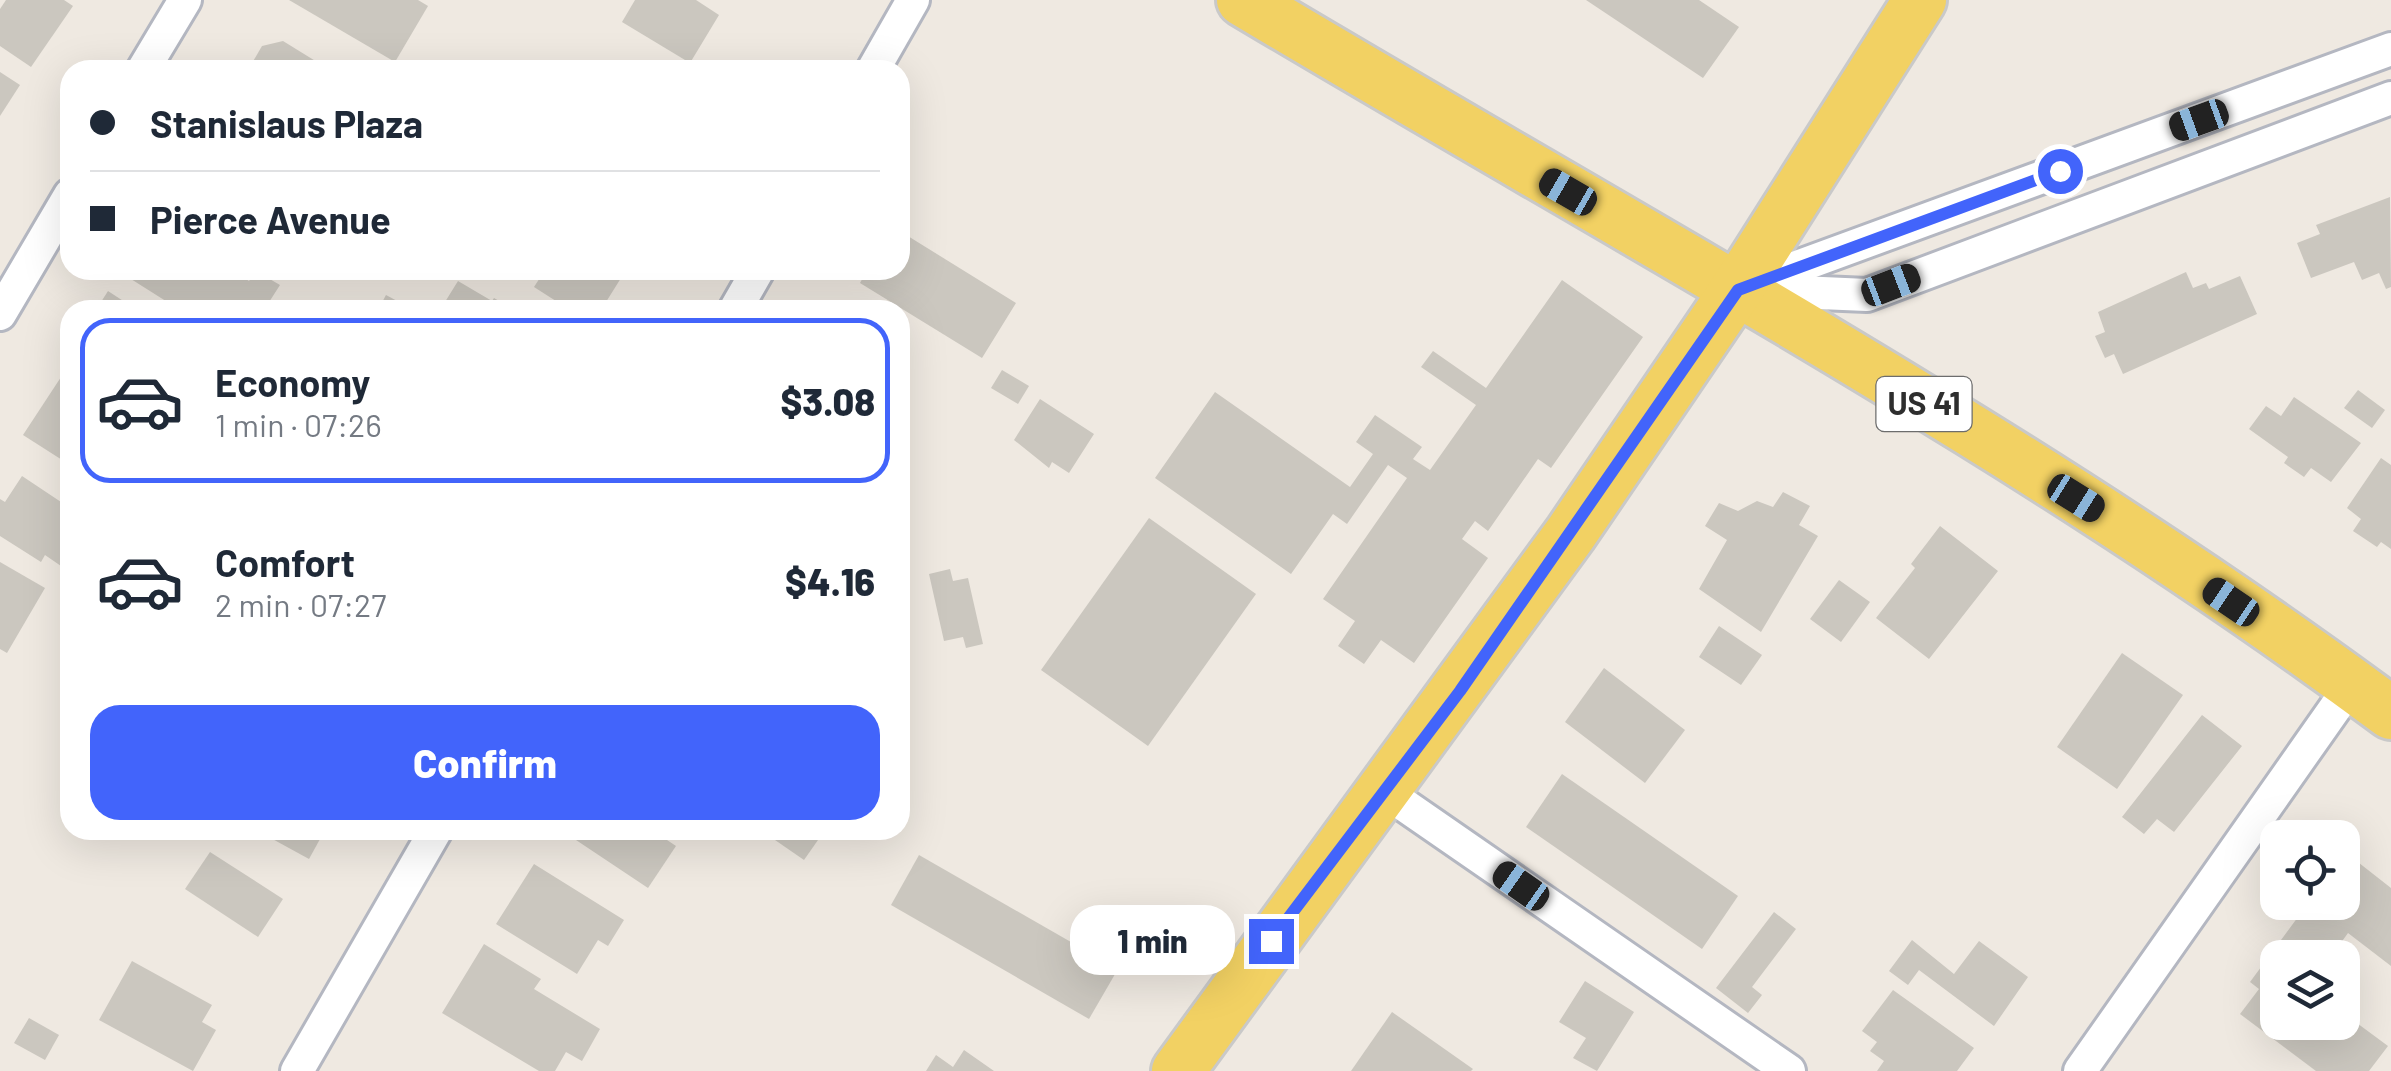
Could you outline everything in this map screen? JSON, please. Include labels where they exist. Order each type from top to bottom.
[{"type":"main road","points":[[1243,0],[1738,290]]},
{"type":"main road","points":[[1178,1071],[1470,676],[1738,290],[1920,0]]},
{"type":"main road","name":"US 41","points":[[1738,290],[2110,519],[2372,699]]},
{"type":"street","points":[[150,60],[184,0]]},
{"type":"street","points":[[879,60],[913,0]]},
{"type":"street","points":[[1738,290],[2391,49]]},
{"type":"street","points":[[1738,290],[1867,295],[2391,98]]},
{"type":"street","points":[[0,314],[60,212]]},
{"type":"street","points":[[2080,1071],[2372,699]]},
{"type":"street","points":[[1384,791],[1790,1071]]},
{"type":"street","points":[[297,1071],[430,840]]},
{"type":"building","points":[[6,0],[64,0],[73,6],[31,67],[0,46],[0,9]]},
{"type":"building","points":[[289,0],[418,0],[428,6],[396,60]]},
{"type":"building","points":[[635,0],[696,0],[719,15],[692,60],[685,60],[622,22]]},
{"type":"building","points":[[1586,0],[1699,0],[1739,27],[1703,78]]},
{"type":"building","points":[[283,41],[314,60],[254,60],[262,46]]},
{"type":"building","points":[[0,72],[20,85],[0,116]]},
{"type":"building","points":[[2390,197],[2391,287],[2386,289],[2379,273],[2362,280],[2354,262],[2311,278],[2297,243],[2320,234],[2316,225]]},
{"type":"building","points":[[910,237],[1016,303],[982,358],[910,314],[910,300],[888,300],[860,283],[910,280]]},
{"type":"building","points":[[2186,272],[2193,288],[2206,283],[2209,289],[2240,276],[2257,314],[2123,374],[2114,354],[2105,358],[2095,336],[2105,332],[2098,312]]},
{"type":"building","points":[[132,280],[271,280],[280,285],[270,300],[164,300]]},
{"type":"building","points":[[539,280],[620,280],[607,300],[554,300],[534,287]]},
{"type":"building","points":[[1562,280],[1643,337],[1551,468],[1538,459],[1488,531],[1475,521],[1462,539],[1488,558],[1414,663],[1381,640],[1364,664],[1338,646],[1355,621],[1323,599],[1407,478],[1388,465],[1347,524],[1333,514],[1291,574],[1155,478],[1215,392],[1350,487],[1373,454],[1356,442],[1375,415],[1422,447],[1413,459],[1430,470],[1476,405],[1421,367],[1433,351],[1486,388]]},
{"type":"building","points":[[458,281],[490,300],[446,300]]},
{"type":"building","points":[[108,291],[122,300],[102,300]]},
{"type":"building","points":[[1002,370],[1029,386],[1018,404],[991,388]]},
{"type":"building","points":[[60,379],[60,459],[23,435]]},
{"type":"building","points":[[2358,390],[2385,410],[2372,428],[2344,408]]},
{"type":"building","points":[[2294,397],[2361,443],[2331,482],[2311,468],[2304,477],[2284,463],[2288,457],[2249,429],[2266,406],[2281,416]]},
{"type":"building","points":[[1040,399],[1094,434],[1069,473],[1052,462],[1049,468],[1014,440]]},
{"type":"building","points":[[2381,458],[2391,465],[2391,549],[2381,542],[2377,547],[2353,531],[2361,519],[2347,508]]},
{"type":"building","points":[[22,476],[60,501],[60,565],[45,555],[41,562],[0,536],[0,499],[5,502]]},
{"type":"building","points":[[1783,492],[1810,506],[1799,525],[1818,536],[1761,632],[1699,589],[1727,540],[1705,526],[1719,503],[1738,511],[1757,501],[1773,507]]},
{"type":"building","points":[[1149,518],[1256,594],[1148,746],[1041,670]]},
{"type":"building","points":[[1940,526],[1998,571],[1929,659],[1876,618],[1915,568],[1911,564]]},
{"type":"building","points":[[0,562],[45,588],[7,653],[0,649]]},
{"type":"building","points":[[950,569],[953,581],[968,578],[983,644],[966,648],[963,637],[944,641],[929,574]]},
{"type":"building","points":[[1839,580],[1870,602],[1841,642],[1810,619]]},
{"type":"building","points":[[1719,626],[1762,655],[1741,685],[1699,657]]},
{"type":"building","points":[[2122,653],[2183,695],[2117,789],[2057,747]]},
{"type":"building","points":[[1604,668],[1685,730],[1645,783],[1565,722]]},
{"type":"building","points":[[2202,715],[2242,746],[2174,832],[2157,819],[2144,834],[2122,817]]},
{"type":"building","points":[[1562,774],[1738,896],[1702,949],[1526,827]]},
{"type":"building","points":[[274,840],[319,840],[309,859]]},
{"type":"building","points":[[576,840],[667,840],[676,846],[648,888]]},
{"type":"building","points":[[775,840],[818,840],[804,860]]},
{"type":"building","points":[[210,852],[283,899],[258,937],[185,889]]},
{"type":"building","points":[[919,855],[1118,969],[1089,1019],[891,905]]},
{"type":"building","points":[[534,864],[624,920],[608,946],[598,940],[577,974],[496,924]]},
{"type":"building","points":[[2360,864],[2391,888],[2391,966],[2348,933],[2343,940],[2281,940],[2296,920],[2360,920]]},
{"type":"building","points":[[1774,912],[1796,929],[1752,987],[1762,995],[1748,1013],[1716,988]]},
{"type":"building","points":[[1912,940],[1954,974],[1979,941],[2028,977],[1994,1026],[1919,970],[1908,985],[1889,971]]},
{"type":"building","points":[[484,944],[541,979],[534,989],[600,1029],[582,1061],[566,1052],[555,1071],[539,1071],[442,1013]]},
{"type":"building","points":[[132,961],[212,1005],[202,1022],[216,1030],[193,1071],[99,1020]]},
{"type":"building","points":[[2260,968],[2260,1029],[2240,1014],[2259,989],[2250,982]]},
{"type":"building","points":[[1585,981],[1634,1012],[1597,1071],[1573,1058],[1586,1038],[1559,1022]]},
{"type":"building","points":[[1893,990],[1974,1048],[1957,1071],[1877,1071],[1884,1061],[1870,1051],[1877,1042],[1862,1031]]},
{"type":"building","points":[[1392,1012],[1473,1069],[1351,1071]]},
{"type":"building","points":[[29,1018],[59,1035],[45,1060],[14,1043]]},
{"type":"building","points":[[2360,1025],[2388,1046],[2369,1071],[2316,1071],[2275,1040],[2360,1040]]},
{"type":"building","points":[[964,1050],[994,1071],[926,1071],[936,1055],[953,1067]]},
{"type":"route","points":[[1271,941],[1460,691],[1738,290],[2060,171]]}]
